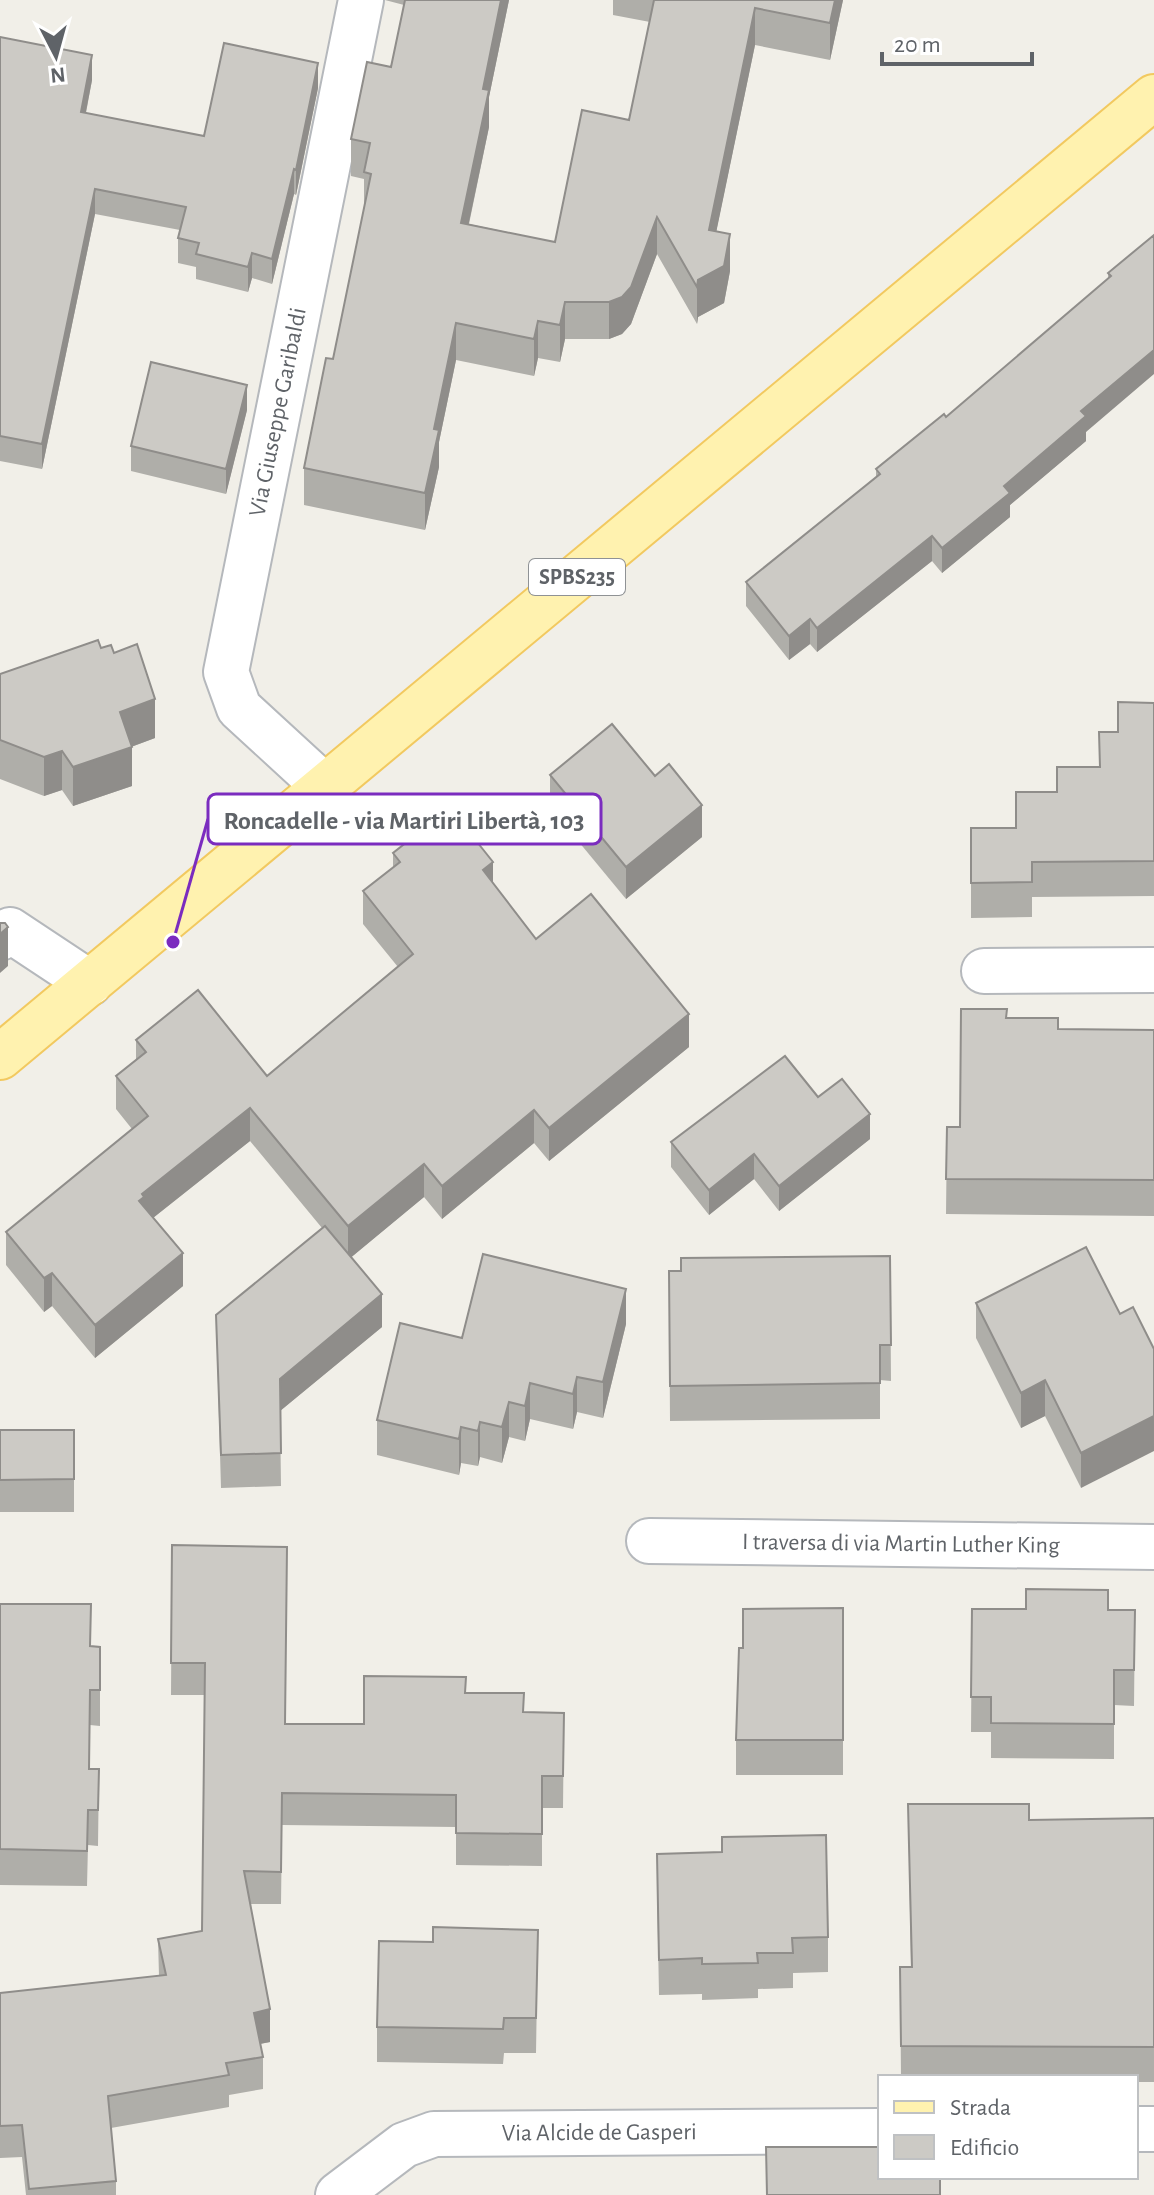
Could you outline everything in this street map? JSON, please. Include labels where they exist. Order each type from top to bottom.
[{"type":"main road","name":"SPBS235","points":[[0,1057],[1154,97]]},
{"type":"street","name":"Via Giuseppe Garibaldi","points":[[325,787],[239,708],[226,672],[361,0]]},
{"type":"street","points":[[0,938],[10,930],[90,983]]},
{"type":"street","points":[[984,971],[1154,970]]},
{"type":"street","name":"I traversa di via Martin Luther King","points":[[649,1541],[1154,1547]]},
{"type":"street","name":"Via Alcide de Gasperi","points":[[338,2195],[404,2145],[434,2134],[878,2131]]},
{"type":"building","points":[[405,0],[501,0],[483,89],[489,90],[461,223],[555,242],[582,110],[629,120],[654,0],[835,0],[830,23],[755,8],[709,230],[730,234],[724,266],[698,280],[697,287],[657,217],[631,287],[622,297],[609,302],[565,302],[560,325],[538,321],[534,339],[456,323],[434,429],[439,430],[425,493],[304,468],[326,358],[333,359],[371,174],[364,172],[370,143],[351,139],[367,62],[391,67]]},
{"type":"building","points":[[0,37],[92,55],[81,112],[204,136],[224,43],[318,63],[296,170],[272,259],[252,253],[248,267],[196,254],[199,243],[178,238],[186,207],[95,189],[42,444],[0,436]]},
{"type":"building","points":[[1154,235],[1154,350],[1081,411],[1086,416],[1004,486],[1010,493],[942,548],[932,536],[817,628],[810,619],[789,636],[746,582],[880,474],[876,469],[944,414],[946,417],[1111,276],[1108,273]]},
{"type":"building","points":[[151,362],[247,385],[226,469],[131,446]]},
{"type":"building","points":[[98,640],[101,648],[111,645],[114,653],[137,644],[155,699],[120,712],[132,747],[73,767],[62,751],[44,757],[0,740],[0,674]]},
{"type":"building","points":[[1118,702],[1154,703],[1154,861],[1032,862],[1032,882],[971,883],[971,828],[1016,828],[1016,792],[1057,792],[1057,767],[1100,767],[1099,732],[1118,732]]},
{"type":"building","points":[[612,724],[655,776],[669,764],[702,805],[626,867],[550,775]]},
{"type":"building","points":[[450,808],[493,862],[483,870],[536,939],[591,894],[689,1014],[549,1128],[534,1110],[442,1186],[424,1164],[348,1226],[250,1108],[142,1194],[144,1197],[139,1201],[183,1253],[95,1325],[52,1273],[44,1278],[6,1232],[148,1116],[116,1076],[146,1052],[136,1040],[198,990],[267,1076],[413,954],[363,891],[400,862],[393,853]]},
{"type":"building","points":[[0,923],[8,927],[0,934]]},
{"type":"building","points":[[961,1009],[1007,1009],[1006,1018],[1058,1018],[1058,1029],[1154,1030],[1154,1180],[946,1179],[947,1127],[960,1127]]},
{"type":"building","points":[[785,1056],[818,1097],[842,1079],[870,1114],[779,1186],[754,1154],[709,1190],[671,1142]]},
{"type":"building","points":[[325,1226],[382,1294],[280,1379],[281,1453],[221,1455],[216,1315]]},
{"type":"building","points":[[1086,1247],[1120,1314],[1133,1307],[1154,1349],[1154,1416],[1081,1453],[1045,1380],[1021,1393],[976,1303]]},
{"type":"building","points":[[483,1254],[626,1289],[603,1382],[577,1377],[573,1394],[530,1383],[525,1406],[509,1402],[502,1427],[480,1422],[478,1431],[461,1427],[459,1439],[377,1420],[400,1323],[462,1338]]},
{"type":"building","points":[[890,1256],[891,1345],[880,1345],[880,1383],[670,1386],[669,1271],[681,1271],[681,1258]]},
{"type":"building","points":[[0,1430],[74,1430],[74,1479],[0,1480]]},
{"type":"building","points":[[172,1545],[287,1547],[285,1724],[364,1724],[364,1676],[466,1677],[465,1693],[524,1693],[523,1712],[564,1713],[563,1776],[542,1776],[542,1834],[456,1833],[456,1795],[282,1793],[281,1872],[244,1871],[270,2009],[254,2013],[263,2057],[226,2063],[229,2075],[108,2096],[116,2181],[29,2189],[22,2125],[0,2126],[0,1993],[166,1975],[158,1939],[202,1931],[205,1663],[171,1663]]},
{"type":"building","points":[[1026,1589],[1108,1590],[1108,1610],[1135,1610],[1134,1670],[1114,1670],[1114,1724],[991,1723],[991,1697],[971,1697],[972,1609],[1026,1609]]},
{"type":"building","points":[[0,1604],[91,1604],[90,1646],[100,1647],[100,1690],[90,1690],[89,1769],[99,1769],[98,1810],[88,1810],[87,1851],[0,1849]]},
{"type":"building","points":[[843,1608],[843,1740],[736,1740],[743,1609]]},
{"type":"building","points":[[908,1804],[1029,1804],[1029,1820],[1154,1818],[1154,2047],[901,2046],[900,1967],[912,1967]]},
{"type":"building","points":[[826,1835],[828,1937],[792,1938],[793,1953],[757,1953],[758,1963],[702,1964],[702,1958],[659,1960],[657,1854],[722,1852],[722,1837]]},
{"type":"building","points":[[433,1927],[538,1930],[536,2018],[504,2018],[503,2029],[377,2027],[379,1941],[433,1942]]},
{"type":"building","points":[[766,2147],[878,2147],[878,2179],[940,2179],[940,2195],[767,2195]]},
{"type":"place","name":"Roncadelle - via Martiri Libertà, 103","points":[[173,942]]}]
